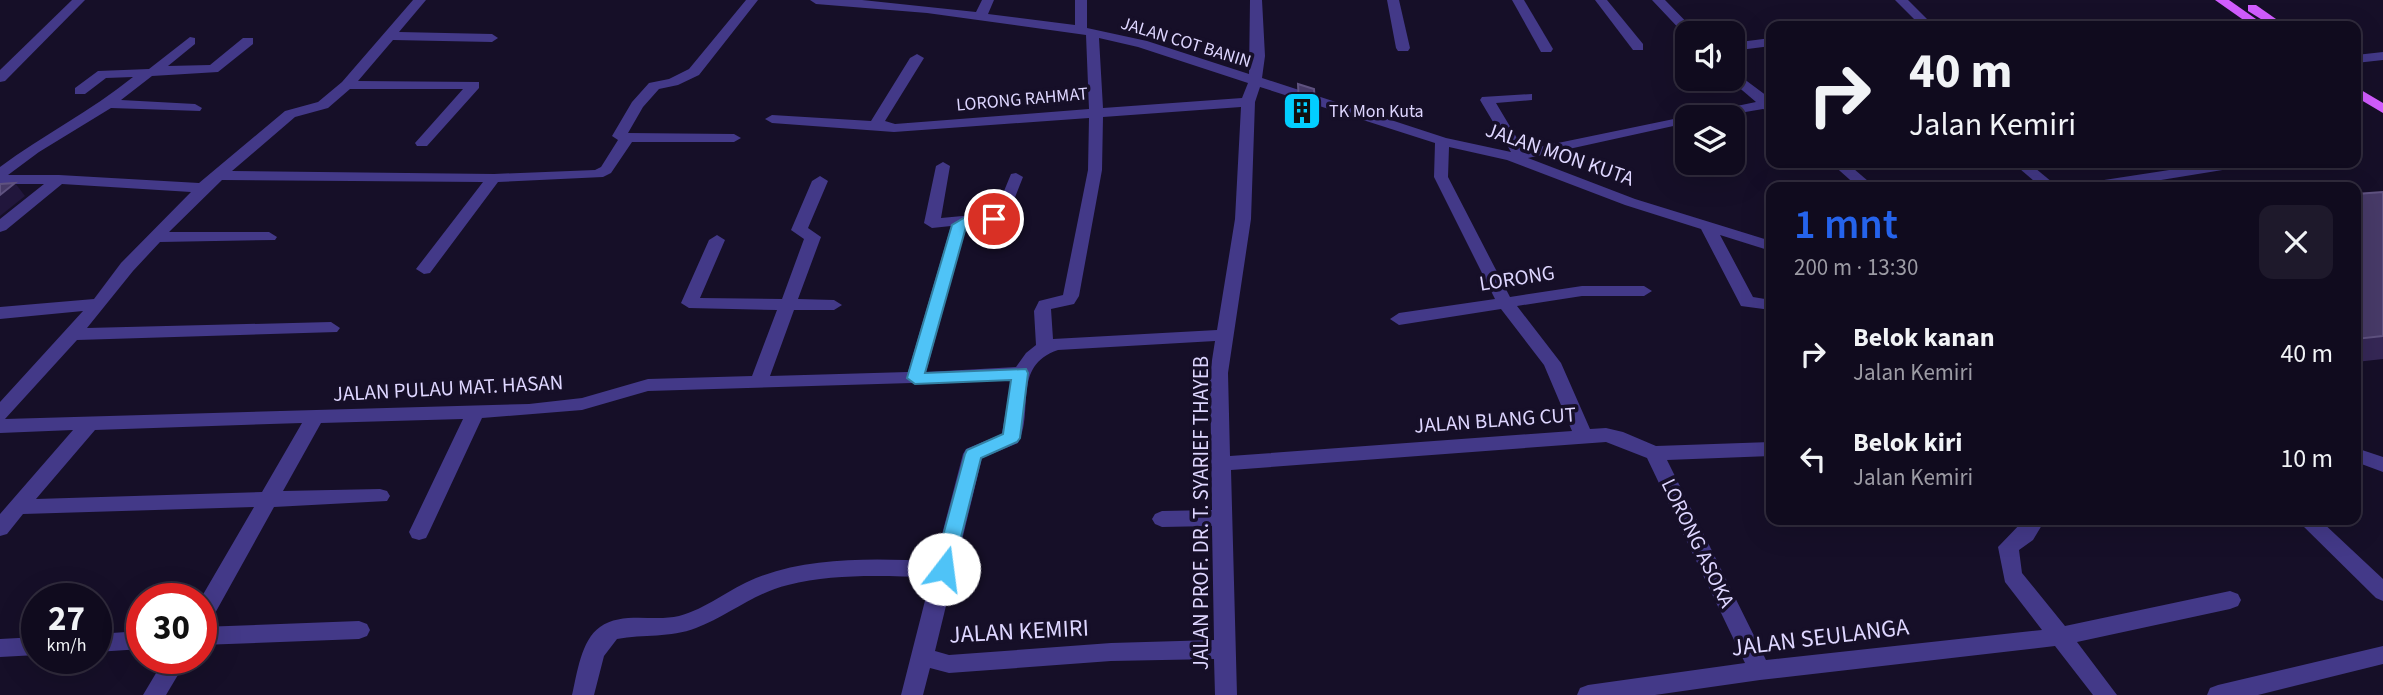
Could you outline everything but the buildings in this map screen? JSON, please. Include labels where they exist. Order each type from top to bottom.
[{"type":"main road","points":[[2221,0],[2252,21]]},
{"type":"main road","points":[[2241,0],[2272,21]]},
{"type":"main road","points":[[2361,80],[2383,95]]},
{"type":"main road","points":[[2361,94],[2383,109]]},
{"type":"street","points":[[0,78],[79,0]]},
{"type":"street","points":[[0,414],[73,334],[155,237],[216,175],[290,114],[317,109],[347,85],[420,0]]},
{"type":"street","points":[[734,138],[619,136],[654,86],[673,82],[694,72],[752,0]]},
{"type":"street","name":"JALAN COT BANIN","points":[[816,0],[895,6],[1086,32],[1172,52],[1255,81]]},
{"type":"street","points":[[980,17],[988,0]]},
{"type":"street","points":[[1045,346],[1042,311],[1045,305],[1068,300],[1071,296],[1095,170],[1097,113],[1081,0]]},
{"type":"street","name":"JALAN PROF. DR. T. SYARIEF THAYEB","points":[[1226,695],[1219,373],[1243,219],[1248,102],[1255,81],[1256,0]]},
{"type":"street","points":[[1393,0],[1403,48]]},
{"type":"street","points":[[1518,0],[1546,48]]},
{"type":"street","points":[[1601,0],[1638,47]]},
{"type":"street","points":[[1658,0],[1679,21]]},
{"type":"street","points":[[1901,0],[1923,21]]},
{"type":"street","points":[[388,36],[492,38]]},
{"type":"street","points":[[0,174],[34,149],[108,104],[190,41]]},
{"type":"street","points":[[80,91],[103,74],[213,69],[248,41]]},
{"type":"street","points":[[1745,45],[1766,43]]},
{"type":"street","points":[[2361,58],[2383,56]]},
{"type":"street","points":[[882,126],[878,123],[879,117],[917,58]]},
{"type":"street","name":"JALAN MON KUTA","points":[[1255,81],[1442,141],[1516,156],[1630,202],[1766,244]]},
{"type":"street","points":[[347,85],[474,85],[422,143]]},
{"type":"street","points":[[1745,85],[1766,102]]},
{"type":"street","points":[[1527,97],[1487,100],[1516,156],[1675,122]]},
{"type":"street","name":"LORONG RAHMAT","points":[[772,119],[894,128],[1248,102]]},
{"type":"street","points":[[108,104],[195,108]]},
{"type":"street","points":[[1745,109],[1766,105]]},
{"type":"street","points":[[216,175],[494,178],[598,174],[606,170],[627,138]]},
{"type":"street","points":[[1442,141],[1441,177],[1505,303],[1552,363],[1584,436]]},
{"type":"street","points":[[943,166],[932,223],[1001,217],[1016,177]]},
{"type":"street","points":[[1843,168],[1857,182]]},
{"type":"street","points":[[2026,168],[2044,182]]},
{"type":"street","points":[[2122,182],[2210,168]]},
{"type":"street","points":[[424,269],[494,178]]},
{"type":"street","points":[[0,180],[59,179],[203,188]]},
{"type":"street","points":[[0,227],[59,179]]},
{"type":"street","points":[[759,382],[813,237],[799,230],[820,181]]},
{"type":"street","points":[[915,378],[958,229],[961,222],[967,220]]},
{"type":"street","points":[[1707,226],[1747,302],[1766,305]]},
{"type":"street","points":[[155,237],[269,237]]},
{"type":"street","points":[[717,240],[688,303],[834,305]]},
{"type":"street","name":"LORONG","points":[[1399,319],[1582,291],[1644,291]]},
{"type":"street","points":[[0,313],[99,304]]},
{"type":"street","points":[[73,334],[331,328]]},
{"type":"street","points":[[1020,373],[1045,346],[1224,335]]},
{"type":"street","name":"JALAN PULAU MAT. HASAN","points":[[0,426],[475,413],[582,404],[648,385],[999,376],[1020,373]]},
{"type":"street","name":"JALAN KEMIRI","points":[[1020,373],[1011,438],[973,454],[923,649],[928,659],[948,664],[1111,652],[1223,649]]},
{"type":"street","points":[[419,532],[475,413]]},
{"type":"street","points":[[217,588],[265,500],[315,417]]},
{"type":"street","points":[[0,528],[88,425]]},
{"type":"street","name":"JALAN BLANG CUT","points":[[1219,464],[1606,435],[1623,439],[1654,453],[1766,449]]},
{"type":"street","name":"LORONG ASOKA","points":[[1654,453],[1760,670]]},
{"type":"street","points":[[2361,457],[2383,465]]},
{"type":"street","points":[[19,506],[380,496]]},
{"type":"street","points":[[1162,519],[1221,518]]},
{"type":"street","points":[[2032,525],[2026,534],[2008,547],[2012,576],[2106,695]]},
{"type":"street","points":[[2311,525],[2383,592]]},
{"type":"street","points":[[583,695],[594,654],[606,634],[618,629],[664,629],[692,622],[721,603],[765,584],[820,568],[944,569]]},
{"type":"street","name":"JALAN SEULANGA","points":[[1588,695],[1626,692],[1760,670],[2058,637],[2230,600]]},
{"type":"street","points":[[217,635],[359,630]]},
{"type":"street","points":[[0,648],[21,647]]},
{"type":"street","points":[[912,695],[923,649]]},
{"type":"street","points":[[2218,695],[2383,655]]},
{"type":"street","points":[[154,695],[167,674]]},
{"type":"place","name":"TK Mon Kuta","points":[[1302,111]]},
{"type":"route","points":[[944,569],[973,454],[1011,438],[1020,373],[915,378],[959,225],[967,220],[994,219]]}]
